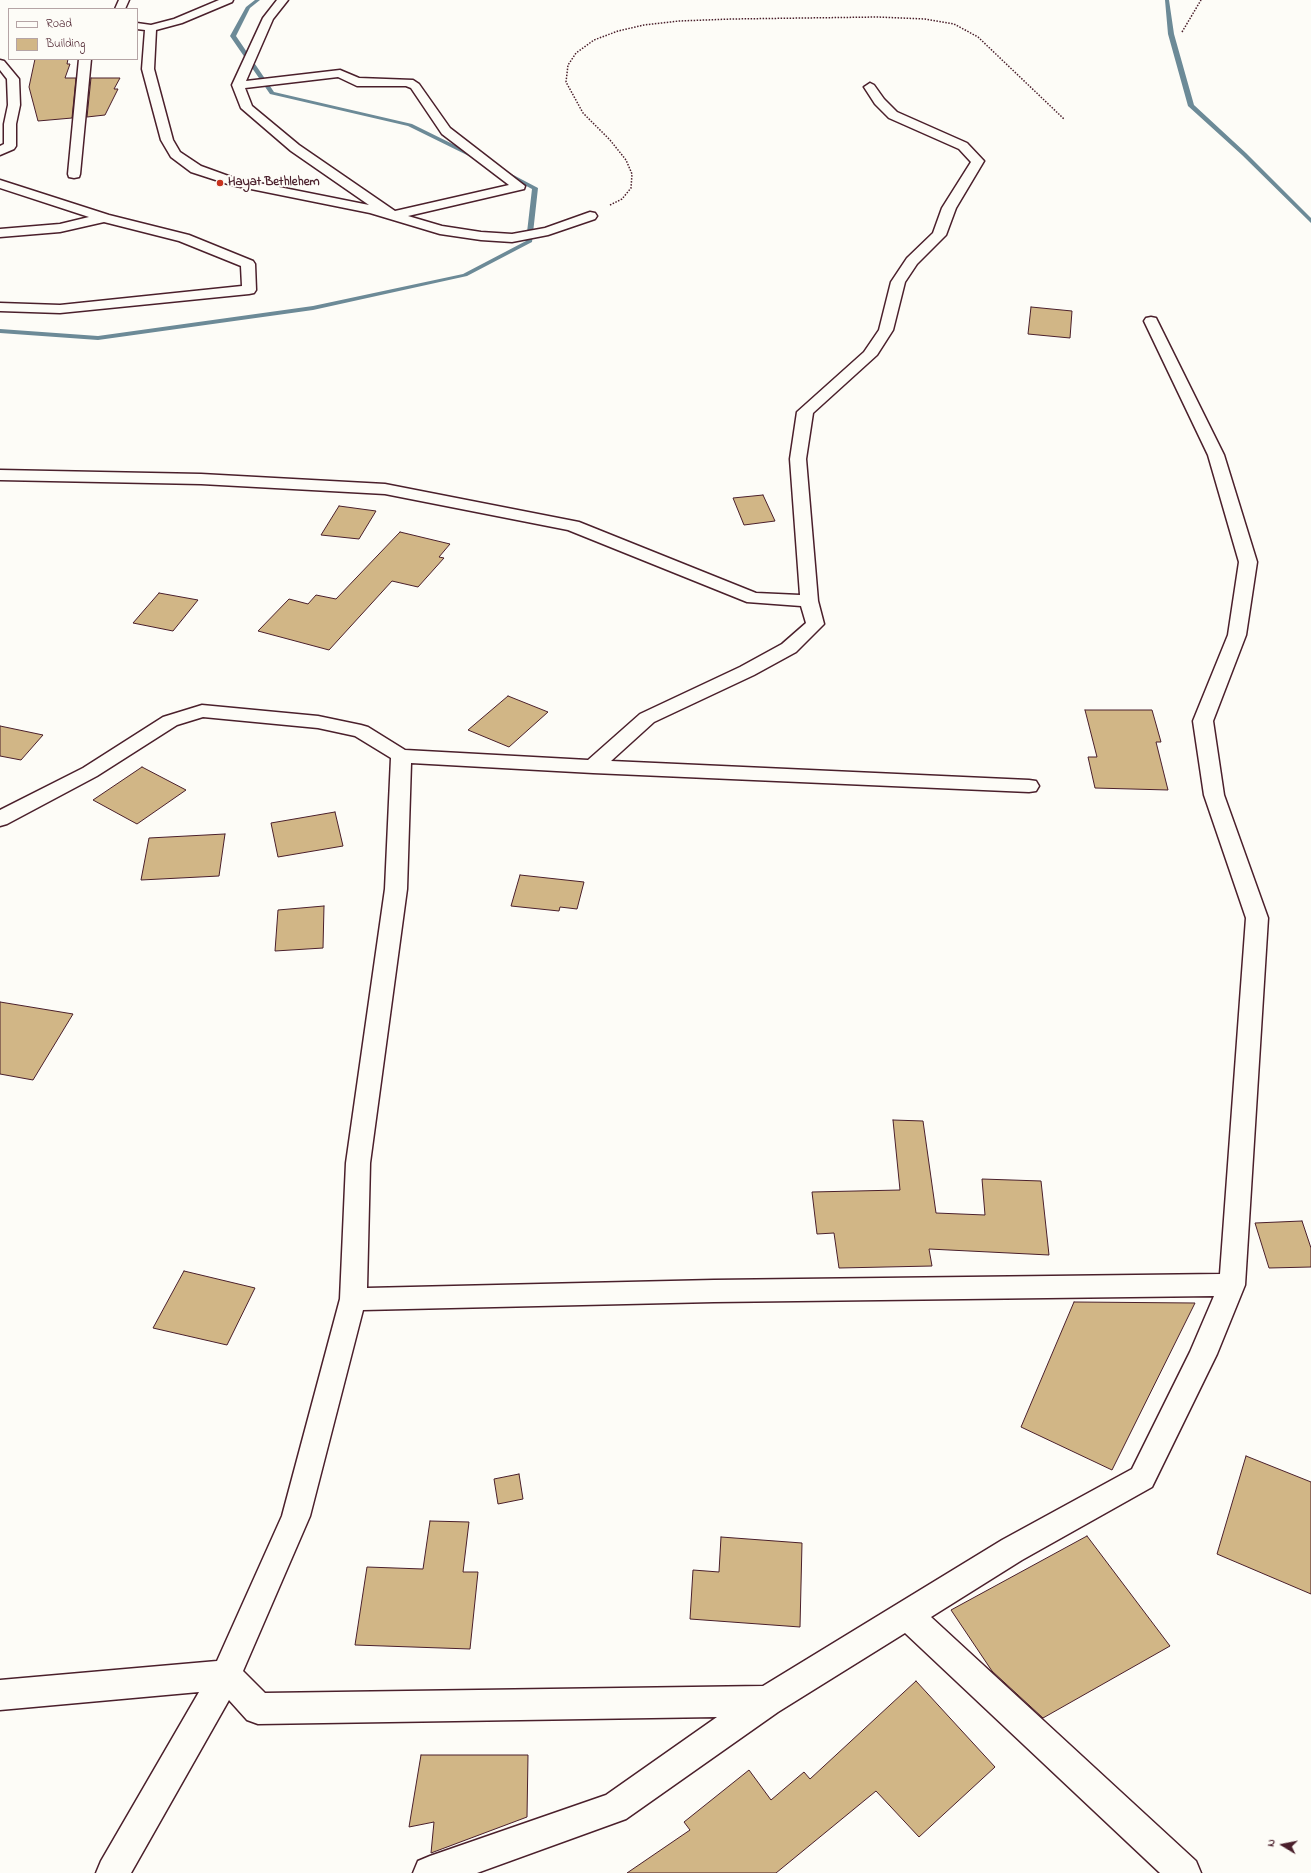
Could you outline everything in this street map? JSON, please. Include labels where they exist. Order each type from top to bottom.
[{"type":"street","points":[[138,26],[151,28],[178,21],[228,0]]},
{"type":"street","points":[[238,86],[340,73],[356,82],[409,82],[415,86],[446,131],[519,186],[393,216],[295,148],[247,108],[238,86],[268,18],[283,0]]},
{"type":"street","points":[[151,28],[148,69],[167,140],[175,154],[196,169],[231,181],[373,210],[440,230],[480,236],[512,238],[548,232],[590,216]]},
{"type":"street","points":[[74,174],[85,60]]},
{"type":"street","points":[[0,63],[13,79],[14,105],[10,124],[10,146],[0,151]]},
{"type":"street","points":[[593,767],[647,718],[747,671],[789,648],[814,624],[810,601],[798,459],[805,412],[869,355],[886,330],[898,282],[912,262],[939,235],[949,208],[978,161],[963,146],[893,115],[879,101],[870,87]]},
{"type":"street","points":[[0,184],[104,218],[184,238],[248,264],[249,290],[60,309],[0,307]]},
{"type":"street","points":[[0,232],[60,228],[104,218]]},
{"type":"street","points":[[430,1873],[615,1808],[768,1701],[1012,1550],[1142,1478],[1203,1354],[1232,1285],[1257,918],[1214,795],[1203,721],[1237,635],[1248,562],[1216,455],[1151,321]]},
{"type":"street","points":[[0,475],[200,479],[385,489],[573,526],[753,598],[810,601]]},
{"type":"street","points":[[0,819],[90,772],[170,721],[202,711],[318,722],[360,731],[401,756],[593,767],[1029,786]]},
{"type":"street","points":[[113,1873],[226,1676],[296,1516],[353,1299],[358,1162],[396,889],[401,756]]},
{"type":"street","points":[[353,1299],[706,1291],[1232,1285]]},
{"type":"street","points":[[906,1615],[1184,1873]]},
{"type":"street","points":[[0,1695],[226,1676]]},
{"type":"street","points":[[226,1676],[258,1709],[768,1701]]},
{"type":"path","points":[[1182,32],[1201,0]]},
{"type":"path","points":[[590,216],[622,199],[631,188],[632,174],[626,160],[610,140],[583,113],[566,82],[568,65],[576,53],[594,40],[618,31],[644,25],[679,21],[732,19],[877,17],[925,19],[954,24],[978,37],[1064,120]]},
{"type":"building","points":[[35,60],[68,60],[67,64],[70,64],[65,78],[76,78],[72,118],[38,121],[29,87]]},
{"type":"building","points":[[91,78],[120,78],[114,89],[118,89],[105,115],[87,117]]},
{"type":"building","points":[[1031,307],[1072,311],[1070,338],[1028,334]]},
{"type":"building","points":[[763,495],[775,521],[744,525],[733,498]]},
{"type":"building","points":[[339,506],[376,511],[359,539],[321,535]]},
{"type":"building","points":[[400,532],[450,544],[439,557],[444,558],[418,587],[392,581],[329,650],[258,631],[289,599],[308,604],[316,595],[336,599]]},
{"type":"building","points":[[159,593],[198,600],[173,631],[133,623]]},
{"type":"building","points":[[508,696],[548,712],[509,747],[468,730]]},
{"type":"building","points":[[1085,710],[1152,710],[1161,742],[1156,742],[1168,790],[1095,788],[1088,757],[1097,757]]},
{"type":"building","points":[[0,726],[43,735],[21,760],[0,756]]},
{"type":"building","points":[[142,767],[186,790],[137,824],[93,800]]},
{"type":"building","points":[[335,812],[343,846],[278,857],[271,823]]},
{"type":"building","points":[[225,834],[219,876],[141,880],[149,838]]},
{"type":"building","points":[[520,875],[584,882],[577,909],[560,907],[559,911],[511,906]]},
{"type":"building","points":[[324,906],[323,948],[275,951],[278,910]]},
{"type":"building","points":[[0,1002],[73,1014],[33,1080],[0,1074]]},
{"type":"building","points":[[893,1120],[923,1121],[936,1213],[985,1215],[982,1179],[1041,1181],[1049,1255],[929,1249],[932,1266],[839,1268],[834,1233],[817,1234],[812,1192],[900,1190]]},
{"type":"building","points":[[1302,1221],[1311,1248],[1311,1267],[1269,1268],[1255,1223]]},
{"type":"building","points":[[184,1271],[255,1288],[227,1345],[153,1328]]},
{"type":"building","points":[[1074,1302],[1195,1303],[1112,1470],[1021,1427]]},
{"type":"building","points":[[1246,1456],[1311,1482],[1311,1594],[1217,1554]]},
{"type":"building","points":[[519,1474],[523,1499],[498,1504],[494,1479]]},
{"type":"building","points":[[430,1521],[469,1522],[463,1572],[478,1572],[470,1649],[355,1645],[367,1567],[423,1569]]},
{"type":"building","points":[[1087,1536],[1170,1646],[1043,1718],[992,1671],[951,1610]]},
{"type":"building","points":[[721,1537],[802,1543],[800,1627],[690,1619],[693,1570],[719,1572]]},
{"type":"building","points":[[916,1681],[995,1767],[919,1837],[876,1791],[776,1873],[627,1873],[690,1830],[684,1822],[749,1770],[771,1800],[804,1772],[810,1779]]},
{"type":"building","points":[[421,1755],[528,1755],[527,1817],[431,1853],[434,1822],[409,1827]]},
{"type":"waterway","points":[[258,0],[248,7],[233,36],[272,93],[410,125],[477,158]]},
{"type":"waterway","points":[[1167,0],[1171,34],[1191,106],[1244,154],[1311,221]]},
{"type":"waterway","points":[[0,331],[98,338],[313,308],[465,275],[529,242],[535,188],[502,171]]},
{"type":"place","name":"Hayat Bethlehem","points":[[220,183]]}]
